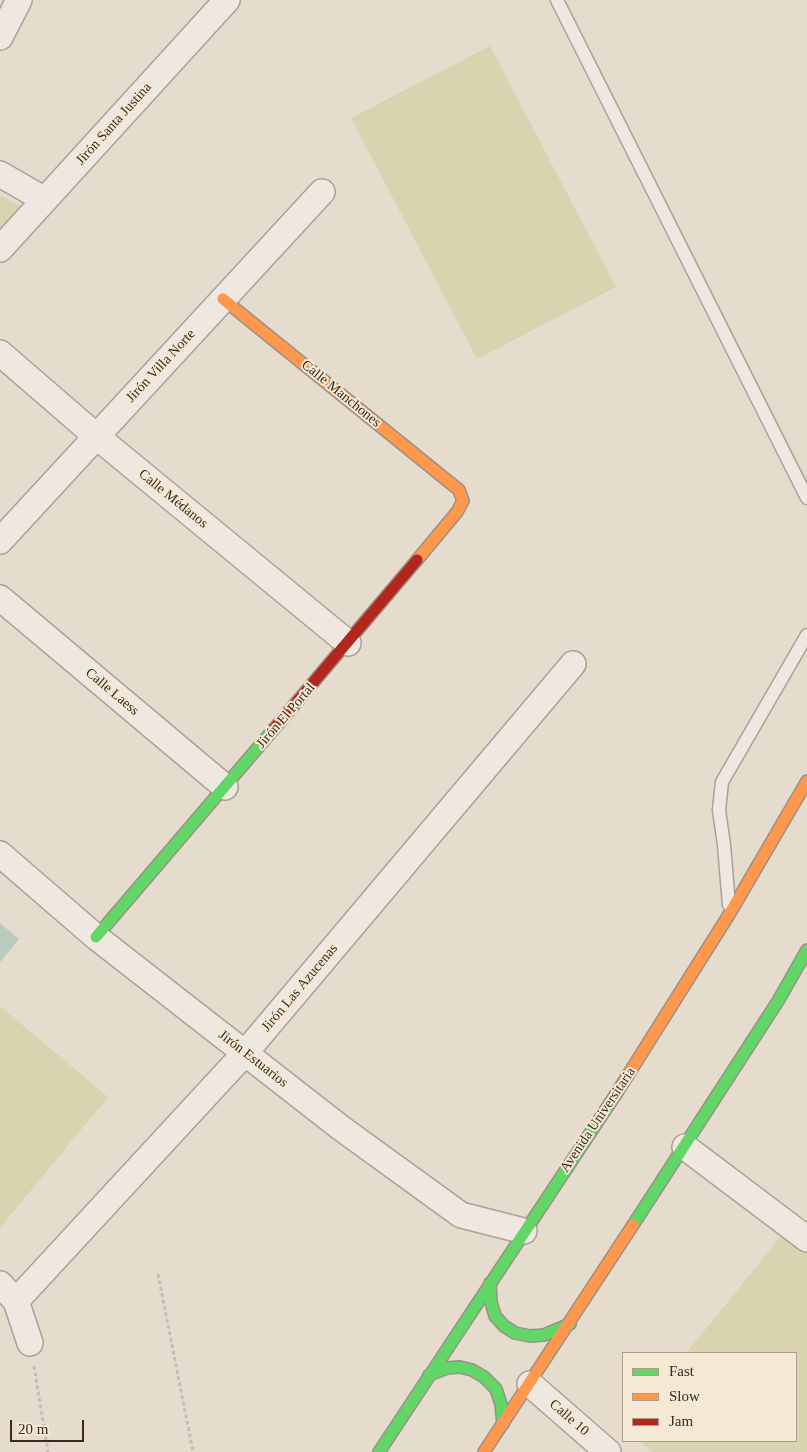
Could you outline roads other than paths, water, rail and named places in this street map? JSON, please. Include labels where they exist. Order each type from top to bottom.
[{"type":"main road","name":"Calle Manchones","points":[[223,299],[459,490]]},
{"type":"main road","name":"Jirón El Portal","points":[[96,937],[348,643],[457,512],[463,501],[459,490]]},
{"type":"main road","name":"Avenida Universitaria","points":[[379,1452],[630,1073],[730,913],[807,781]]},
{"type":"main road","points":[[484,1452],[685,1147],[778,1001],[807,950]]},
{"type":"main road","points":[[490,1283],[491,1302],[495,1316],[504,1326],[515,1333],[544,1336],[570,1324]]},
{"type":"main road","points":[[429,1375],[447,1368],[460,1367],[472,1370],[484,1377],[496,1389],[501,1404],[503,1424]]},
{"type":"street","points":[[0,37],[19,0]]},
{"type":"street","name":"Jirón Santa Justina","points":[[0,249],[227,0]]},
{"type":"street","points":[[0,174],[45,200]]},
{"type":"street","name":"Jirón Villa Norte","points":[[0,541],[322,192]]},
{"type":"street","name":"Calle Médanos","points":[[0,353],[96,436],[348,643]]},
{"type":"street","name":"Calle Laess","points":[[0,598],[225,787]]},
{"type":"street","name":"Jirón Las Azucenas","points":[[8,1292],[245,1053],[572,664]]},
{"type":"street","name":"Jirón Estuarios","points":[[0,854],[96,937],[341,1128],[461,1215],[524,1231]]},
{"type":"street","points":[[685,1147],[807,1239]]},
{"type":"street","points":[[8,1292],[30,1343]]},
{"type":"street","name":"Calle 10","points":[[530,1384],[608,1452]]},
{"type":"lane","points":[[557,0],[807,498]]},
{"type":"lane","points":[[730,913],[719,810],[722,782],[807,635]]}]
